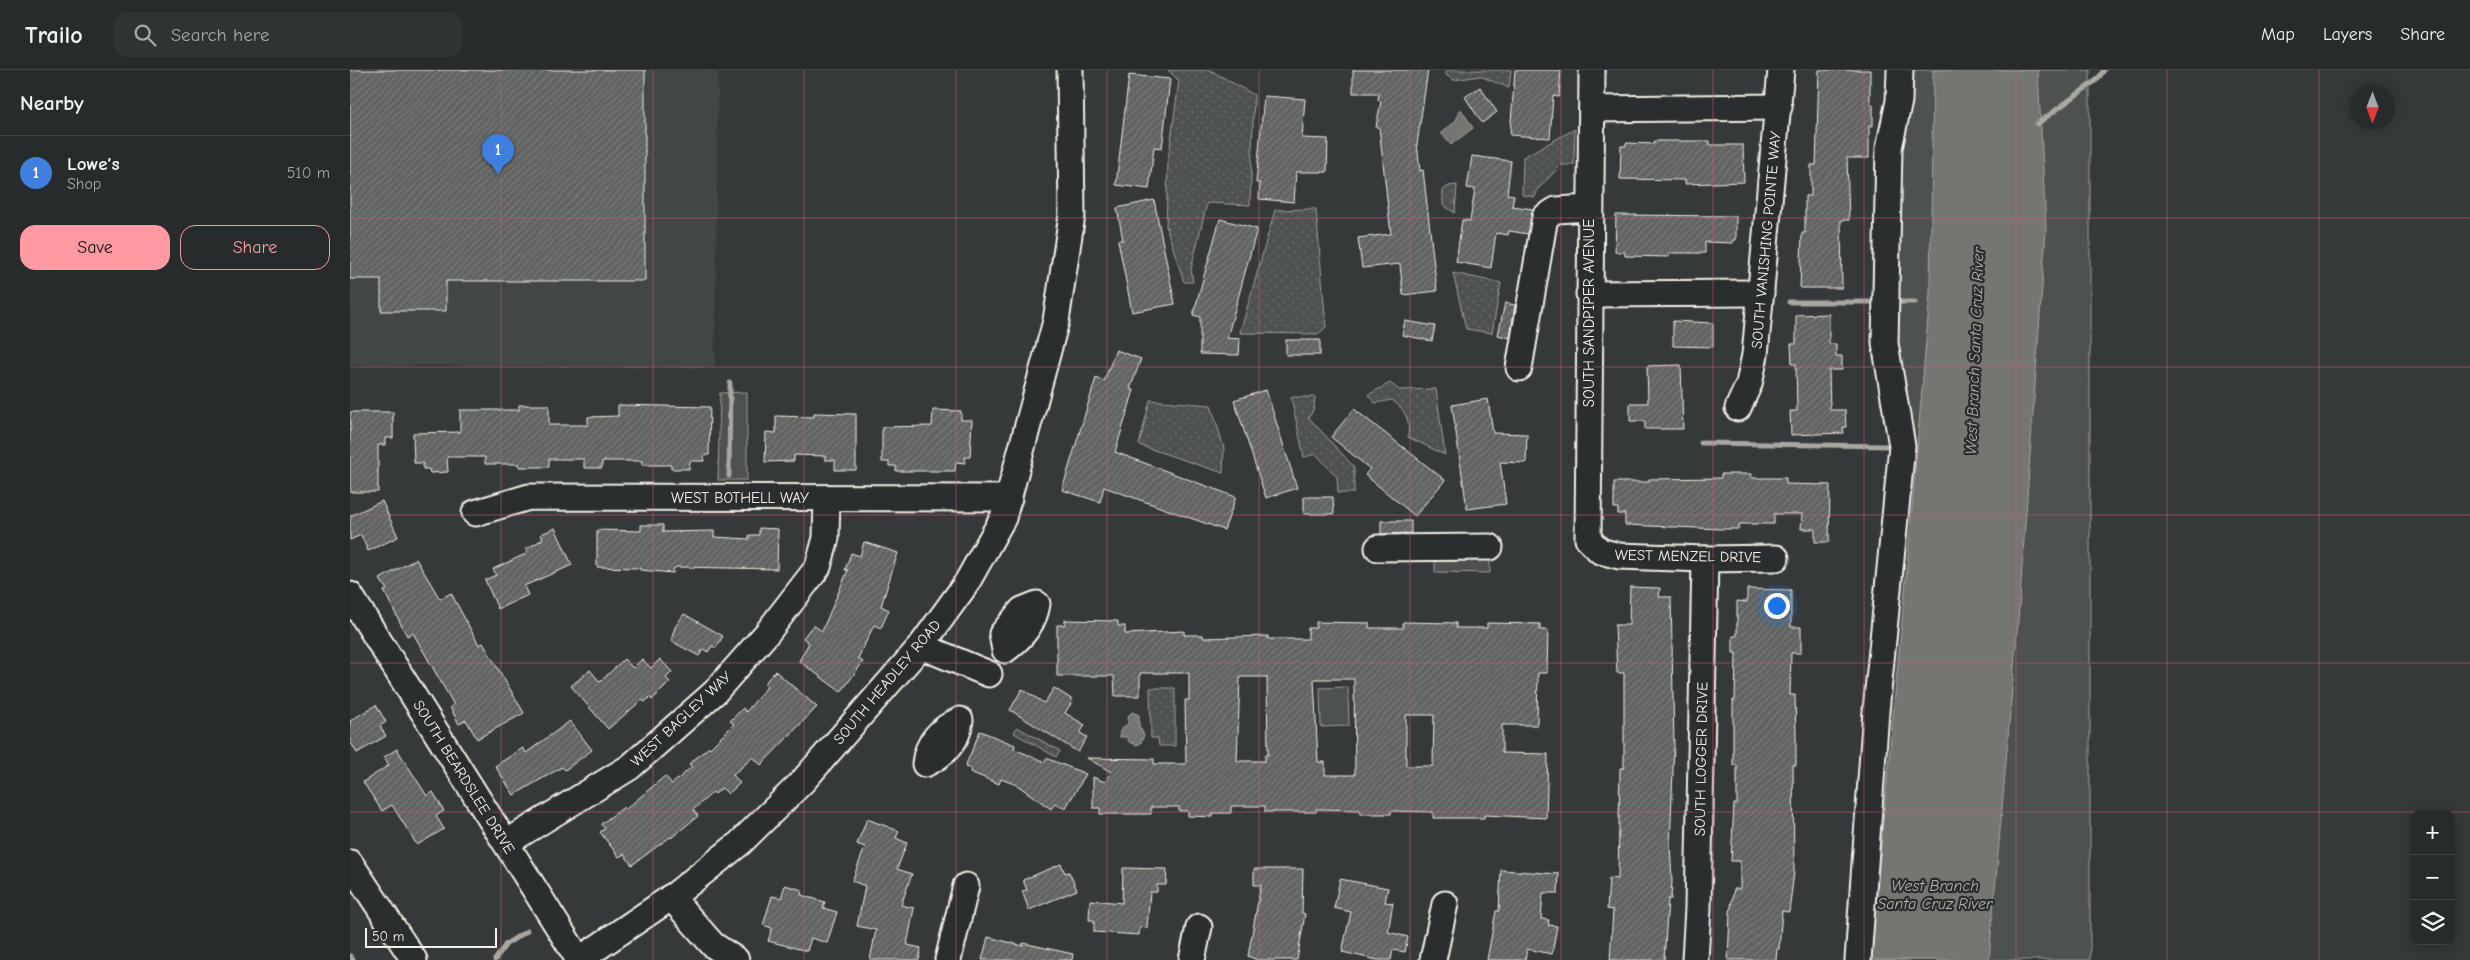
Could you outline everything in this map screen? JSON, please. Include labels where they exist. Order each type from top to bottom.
[{"type":"street","name":"SOUTH HEADLEY ROAD","points":[[579,960],[671,897],[740,843],[803,781],[921,646],[966,584],[1002,518],[1056,321],[1072,215],[1070,70]]},
{"type":"street","name":"SOUTH SANDPIPER AVENUE","points":[[1592,70],[1587,530],[1588,539],[1600,551]]},
{"type":"street","name":"SOUTH VANISHING POINTE WAY","points":[[1738,408],[1749,384],[1755,355],[1781,70]]},
{"type":"street","points":[[1858,960],[1876,711],[1902,446],[1885,343],[1889,148],[1899,101],[1900,70]]},
{"type":"street","points":[[1592,109],[1779,107]]},
{"type":"street","points":[[1519,368],[1545,218],[1556,210],[1590,208]]},
{"type":"street","points":[[1589,294],[1761,293]]},
{"type":"street","name":"WEST BOTHELL WAY","points":[[475,513],[529,496],[1008,498]]},
{"type":"street","name":"WEST BAGLEY WAY","points":[[506,843],[630,767],[715,692],[767,632],[818,567],[826,538],[827,498]]},
{"type":"street","points":[[1378,548],[1490,547]]},
{"type":"street","name":"WEST MENZEL DRIVE","points":[[1600,551],[1619,556],[1705,559],[1776,558]]},
{"type":"street","name":"SOUTH LOGGER DRIVE","points":[[1695,960],[1699,898],[1705,559]]},
{"type":"street","name":"SOUTH BEARDSLEE DRIVE","points":[[350,595],[579,960]]},
{"type":"street","points":[[921,646],[989,674]]},
{"type":"street","points":[[350,864],[414,960]]},
{"type":"street","points":[[948,960],[966,886]]},
{"type":"street","points":[[671,897],[713,945],[736,960]]},
{"type":"street","points":[[1434,960],[1445,904]]},
{"type":"street","points":[[1192,960],[1199,927]]},
{"type":"shaded area","points":[[350,70],[718,70],[715,368],[350,365]]},
{"type":"shaded area","points":[[1168,70],[1210,70],[1254,95],[1250,205],[1207,203],[1191,269],[1193,282],[1184,282],[1166,226],[1168,161],[1179,81]]},
{"type":"shaded area","points":[[1446,70],[1511,70],[1509,88],[1480,76],[1454,80],[1446,75]]},
{"type":"shaded area","points":[[1894,70],[2090,70],[2090,960],[1851,960],[1894,440]]},
{"type":"shaded area","points":[[1575,129],[1574,165],[1561,165],[1538,189],[1535,197],[1522,195],[1523,157]]},
{"type":"shaded area","points":[[1457,185],[1455,213],[1443,205],[1443,190],[1449,186]]},
{"type":"shaded area","points":[[1316,209],[1326,327],[1318,334],[1240,333],[1275,210]]},
{"type":"shaded area","points":[[1453,273],[1501,283],[1492,333],[1466,329]]},
{"type":"shaded area","points":[[1390,383],[1399,390],[1436,389],[1445,455],[1408,437],[1408,420],[1401,408],[1392,400],[1375,403],[1368,395]]},
{"type":"shaded area","points":[[747,392],[747,480],[718,480],[720,393]]},
{"type":"shaded area","points":[[1291,397],[1315,397],[1314,408],[1309,418],[1354,467],[1354,493],[1338,493],[1337,477],[1316,454],[1304,457]]},
{"type":"shaded area","points":[[1150,400],[1211,405],[1224,448],[1223,473],[1139,445]]},
{"type":"shaded area","points":[[1435,557],[1490,558],[1490,573],[1435,572]]},
{"type":"shaded area","points":[[1348,687],[1349,726],[1321,727],[1320,688]]},
{"type":"shaded area","points":[[1150,688],[1175,688],[1175,746],[1159,746],[1158,738],[1151,738]]},
{"type":"shaded area","points":[[1017,727],[1060,751],[1056,757],[1014,733]]},
{"type":"water","name":"West Branch Santa Cruz River","points":[[1933,70],[2038,70],[2046,230],[2020,596],[1989,960],[1870,960],[1906,579],[1930,293]]},
{"type":"water","points":[[1461,109],[1473,128],[1451,145],[1441,133],[1455,122],[1459,114],[1457,112]]},
{"type":"water","points":[[1132,712],[1139,715],[1139,726],[1144,735],[1141,743],[1137,745],[1129,742],[1127,737],[1120,737],[1121,729],[1128,724],[1128,716]]},
{"type":"building","points":[[350,70],[645,70],[645,281],[446,281],[446,311],[381,311],[381,279],[350,279]]},
{"type":"building","points":[[1353,70],[1428,70],[1417,144],[1420,171],[1423,170],[1437,291],[1403,295],[1400,264],[1362,268],[1358,238],[1391,234],[1379,127],[1376,127],[1381,101],[1378,100],[1379,93],[1353,93]]},
{"type":"building","points":[[1515,70],[1561,70],[1559,97],[1553,96],[1550,138],[1510,135]]},
{"type":"building","points":[[1819,70],[1870,70],[1870,104],[1873,104],[1873,126],[1869,126],[1869,158],[1847,158],[1849,220],[1841,220],[1842,288],[1800,288],[1802,233],[1805,233],[1805,196],[1811,196],[1811,165],[1816,165]]},
{"type":"building","points":[[1129,75],[1170,79],[1162,148],[1154,147],[1149,189],[1116,185]]},
{"type":"building","points":[[1480,87],[1497,112],[1482,123],[1465,97]]},
{"type":"building","points":[[1264,96],[1305,99],[1302,138],[1328,139],[1327,172],[1296,172],[1294,202],[1259,199],[1260,183],[1256,183]]},
{"type":"building","points":[[1654,141],[1710,141],[1710,145],[1743,145],[1744,182],[1685,184],[1685,180],[1620,179],[1621,146],[1626,146],[1626,143],[1654,144]]},
{"type":"building","points":[[1472,156],[1511,161],[1507,194],[1514,195],[1512,206],[1533,209],[1528,234],[1509,231],[1508,235],[1496,233],[1491,268],[1456,262],[1462,220],[1470,221],[1475,189],[1467,188]]},
{"type":"building","points":[[1154,200],[1175,304],[1132,312],[1118,240],[1123,240],[1117,208]]},
{"type":"building","points":[[1616,215],[1736,216],[1736,240],[1733,240],[1733,243],[1705,242],[1705,253],[1669,253],[1669,257],[1625,256],[1625,252],[1615,252]]},
{"type":"building","points":[[1220,219],[1257,229],[1227,338],[1240,339],[1239,355],[1200,354],[1200,317],[1193,315]]},
{"type":"building","points":[[1505,303],[1515,305],[1510,338],[1498,335]]},
{"type":"building","points":[[1829,314],[1829,344],[1836,344],[1836,356],[1842,356],[1842,370],[1829,370],[1830,410],[1845,410],[1846,427],[1843,427],[1844,433],[1791,435],[1790,411],[1797,411],[1796,364],[1792,364],[1791,344],[1796,344],[1796,315]]},
{"type":"building","points":[[1405,321],[1435,326],[1432,341],[1402,335]]},
{"type":"building","points":[[1673,321],[1713,323],[1713,347],[1673,346]]},
{"type":"building","points":[[1286,340],[1320,340],[1320,355],[1286,355]]},
{"type":"building","points":[[1116,350],[1141,359],[1130,389],[1134,390],[1115,452],[1236,497],[1224,530],[1104,487],[1100,502],[1062,490],[1096,378],[1104,381]]},
{"type":"building","points":[[1681,365],[1683,429],[1645,429],[1645,421],[1630,421],[1630,403],[1648,403],[1647,366]]},
{"type":"building","points":[[1266,390],[1297,488],[1266,498],[1234,400]]},
{"type":"building","points":[[1488,399],[1493,433],[1527,434],[1526,463],[1500,462],[1506,504],[1467,509],[1452,405]]},
{"type":"building","points":[[519,405],[549,405],[549,425],[588,425],[588,417],[618,416],[618,405],[710,407],[709,455],[704,455],[704,461],[690,461],[689,469],[671,469],[671,465],[642,465],[642,461],[602,461],[602,468],[584,468],[584,459],[549,459],[549,467],[519,467],[519,464],[485,464],[485,457],[447,457],[448,472],[430,473],[429,469],[423,469],[423,463],[414,463],[413,433],[460,432],[460,410],[519,410]]},
{"type":"building","points":[[1354,409],[1445,480],[1415,516],[1365,475],[1370,469],[1331,437]]},
{"type":"building","points":[[933,410],[961,411],[961,420],[972,420],[970,457],[965,457],[965,463],[956,462],[955,471],[896,471],[896,466],[889,466],[889,462],[882,462],[882,427],[932,426]]},
{"type":"building","points":[[350,412],[393,412],[393,438],[385,438],[385,445],[378,445],[378,492],[350,492]]},
{"type":"building","points":[[814,413],[856,414],[856,470],[835,470],[835,460],[825,460],[825,456],[794,455],[794,461],[765,462],[766,432],[776,433],[776,416],[814,417]]},
{"type":"building","points":[[1721,474],[1751,474],[1751,478],[1786,478],[1786,484],[1830,485],[1829,542],[1815,542],[1815,529],[1801,529],[1802,514],[1774,514],[1774,524],[1739,524],[1739,529],[1722,529],[1625,525],[1625,514],[1618,514],[1618,508],[1614,508],[1614,482],[1649,482],[1649,479],[1721,478]]},
{"type":"building","points":[[1304,497],[1333,497],[1334,514],[1304,514]]},
{"type":"building","points":[[382,501],[398,537],[368,551],[361,535],[350,540],[350,516]]},
{"type":"building","points":[[1381,521],[1411,521],[1411,533],[1381,534]]},
{"type":"building","points":[[641,525],[663,525],[663,532],[714,531],[714,537],[749,539],[749,535],[759,535],[759,528],[778,529],[777,569],[677,567],[673,569],[673,573],[640,570],[640,568],[597,567],[597,530],[641,531]]},
{"type":"building","points":[[555,528],[572,565],[524,586],[528,595],[498,609],[485,580],[496,575],[493,569],[528,553],[526,549],[543,539],[541,534]]},
{"type":"building","points":[[864,542],[898,553],[881,606],[889,610],[881,628],[874,625],[858,658],[863,662],[841,692],[799,661],[809,643],[803,638],[813,625],[822,631],[848,570],[845,570],[851,553],[860,556]]},
{"type":"building","points":[[416,559],[440,599],[451,593],[479,645],[483,643],[524,713],[477,739],[466,720],[459,724],[450,707],[454,705],[413,633],[407,636],[384,591],[387,590],[380,579]]},
{"type":"building","points":[[1630,587],[1660,588],[1659,597],[1671,597],[1674,745],[1670,845],[1672,881],[1671,899],[1668,899],[1664,960],[1610,960],[1613,910],[1607,909],[1609,878],[1618,879],[1620,768],[1624,768],[1624,673],[1617,673],[1615,625],[1629,625]]},
{"type":"building","points":[[1747,589],[1791,590],[1791,627],[1801,627],[1801,653],[1791,653],[1790,695],[1795,695],[1796,734],[1796,765],[1793,765],[1794,872],[1789,912],[1782,911],[1779,949],[1777,949],[1776,960],[1728,960],[1730,913],[1734,889],[1740,889],[1740,861],[1731,861],[1734,804],[1737,804],[1737,765],[1733,765],[1733,700],[1735,700],[1736,653],[1733,653],[1733,636],[1737,636],[1737,601],[1747,602]]},
{"type":"building","points":[[684,614],[723,636],[716,648],[712,646],[708,652],[703,649],[699,656],[671,641],[675,627]]},
{"type":"building","points":[[1065,620],[1118,621],[1118,626],[1125,626],[1125,634],[1184,631],[1184,635],[1203,635],[1203,638],[1268,636],[1268,639],[1308,639],[1308,628],[1316,628],[1316,622],[1369,623],[1369,628],[1403,628],[1403,622],[1456,623],[1456,628],[1487,628],[1487,623],[1540,624],[1540,630],[1548,630],[1547,673],[1538,673],[1537,725],[1502,725],[1502,753],[1548,754],[1546,818],[1484,815],[1484,818],[1433,818],[1433,812],[1391,811],[1391,814],[1360,814],[1360,810],[1316,809],[1316,812],[1265,812],[1265,806],[1231,806],[1231,813],[1213,813],[1213,817],[1188,816],[1188,811],[1179,811],[1179,807],[1151,807],[1151,814],[1100,814],[1100,808],[1093,808],[1093,777],[1105,782],[1111,772],[1087,758],[1154,759],[1154,764],[1186,764],[1185,700],[1189,700],[1189,673],[1140,673],[1140,696],[1115,696],[1114,676],[1057,676],[1057,625],[1065,625]],"holes":[[[1240,677],[1267,677],[1268,755],[1265,755],[1265,761],[1237,761]],[[1314,679],[1354,679],[1355,775],[1325,775],[1325,762],[1318,762]],[[1406,715],[1434,715],[1433,766],[1406,766]]]},
{"type":"building","points":[[624,659],[633,668],[642,659],[651,668],[660,659],[672,672],[666,678],[670,682],[652,700],[650,697],[645,702],[642,700],[608,729],[571,686],[590,670],[600,682]]},
{"type":"building","points":[[775,671],[817,707],[761,765],[753,757],[733,775],[740,783],[728,794],[722,788],[715,794],[713,792],[693,810],[698,816],[671,838],[632,865],[624,854],[619,857],[600,832],[605,829],[601,824],[624,807],[626,809],[665,776],[672,784],[692,767],[689,764],[710,748],[734,724],[730,721],[743,708],[746,712],[767,687],[764,684]]},
{"type":"building","points":[[1054,688],[1073,700],[1065,713],[1085,725],[1080,733],[1087,737],[1078,752],[1010,710],[1022,689],[1044,703]]},
{"type":"building","points":[[376,705],[386,722],[380,726],[386,736],[357,753],[350,741],[350,721]]},
{"type":"building","points":[[570,721],[592,750],[565,770],[562,767],[514,795],[495,766],[523,748],[526,753]]},
{"type":"building","points":[[980,731],[1015,745],[1014,749],[1045,762],[1046,758],[1086,774],[1065,809],[1055,803],[1051,809],[1017,785],[1001,779],[999,784],[970,772],[971,769],[965,767]]},
{"type":"building","points":[[397,749],[427,796],[433,792],[444,811],[436,816],[444,829],[417,845],[392,805],[382,811],[363,782],[389,765],[384,757]]},
{"type":"building","points":[[867,819],[899,831],[896,838],[907,843],[897,869],[912,874],[901,905],[914,908],[907,945],[921,948],[919,960],[870,960],[876,930],[857,926],[865,886],[852,881],[865,847],[857,844]]},
{"type":"building","points":[[1061,864],[1065,873],[1069,872],[1077,890],[1029,910],[1022,891],[1027,890],[1023,880]]},
{"type":"building","points":[[1123,868],[1167,869],[1166,885],[1157,885],[1157,892],[1150,892],[1147,928],[1140,927],[1139,935],[1094,932],[1094,920],[1089,920],[1090,900],[1122,903]]},
{"type":"building","points":[[1254,869],[1303,869],[1302,913],[1305,914],[1297,960],[1257,960],[1248,956],[1261,885],[1254,885]]},
{"type":"building","points":[[1501,870],[1559,874],[1558,893],[1543,893],[1541,919],[1549,920],[1548,925],[1557,926],[1552,954],[1527,949],[1525,960],[1487,960],[1496,911],[1499,911]]},
{"type":"building","points":[[1340,879],[1388,888],[1385,902],[1393,903],[1388,932],[1408,937],[1405,952],[1393,950],[1391,960],[1377,960],[1342,952],[1351,912],[1334,908]]},
{"type":"building","points":[[785,885],[802,890],[801,895],[825,902],[823,908],[837,912],[827,943],[811,938],[807,951],[768,941],[772,928],[763,925],[772,896],[781,898]]},
{"type":"building","points":[[988,937],[1023,946],[1023,943],[1073,954],[1072,960],[982,960]]},
{"type":"waterway","points":[[2037,124],[2098,79],[2104,70]]},
{"type":"waterway","points":[[1789,302],[1879,302]]},
{"type":"waterway","points":[[1892,302],[1915,302]]},
{"type":"waterway","points":[[729,476],[730,383]]},
{"type":"waterway","points":[[1701,443],[1888,446]]},
{"type":"waterway","points":[[495,960],[506,944],[527,931]]},
{"type":"waterway","points":[[350,956],[353,960]]},
{"type":"place","name":"Lowe’s","points":[[498,175]]}]
